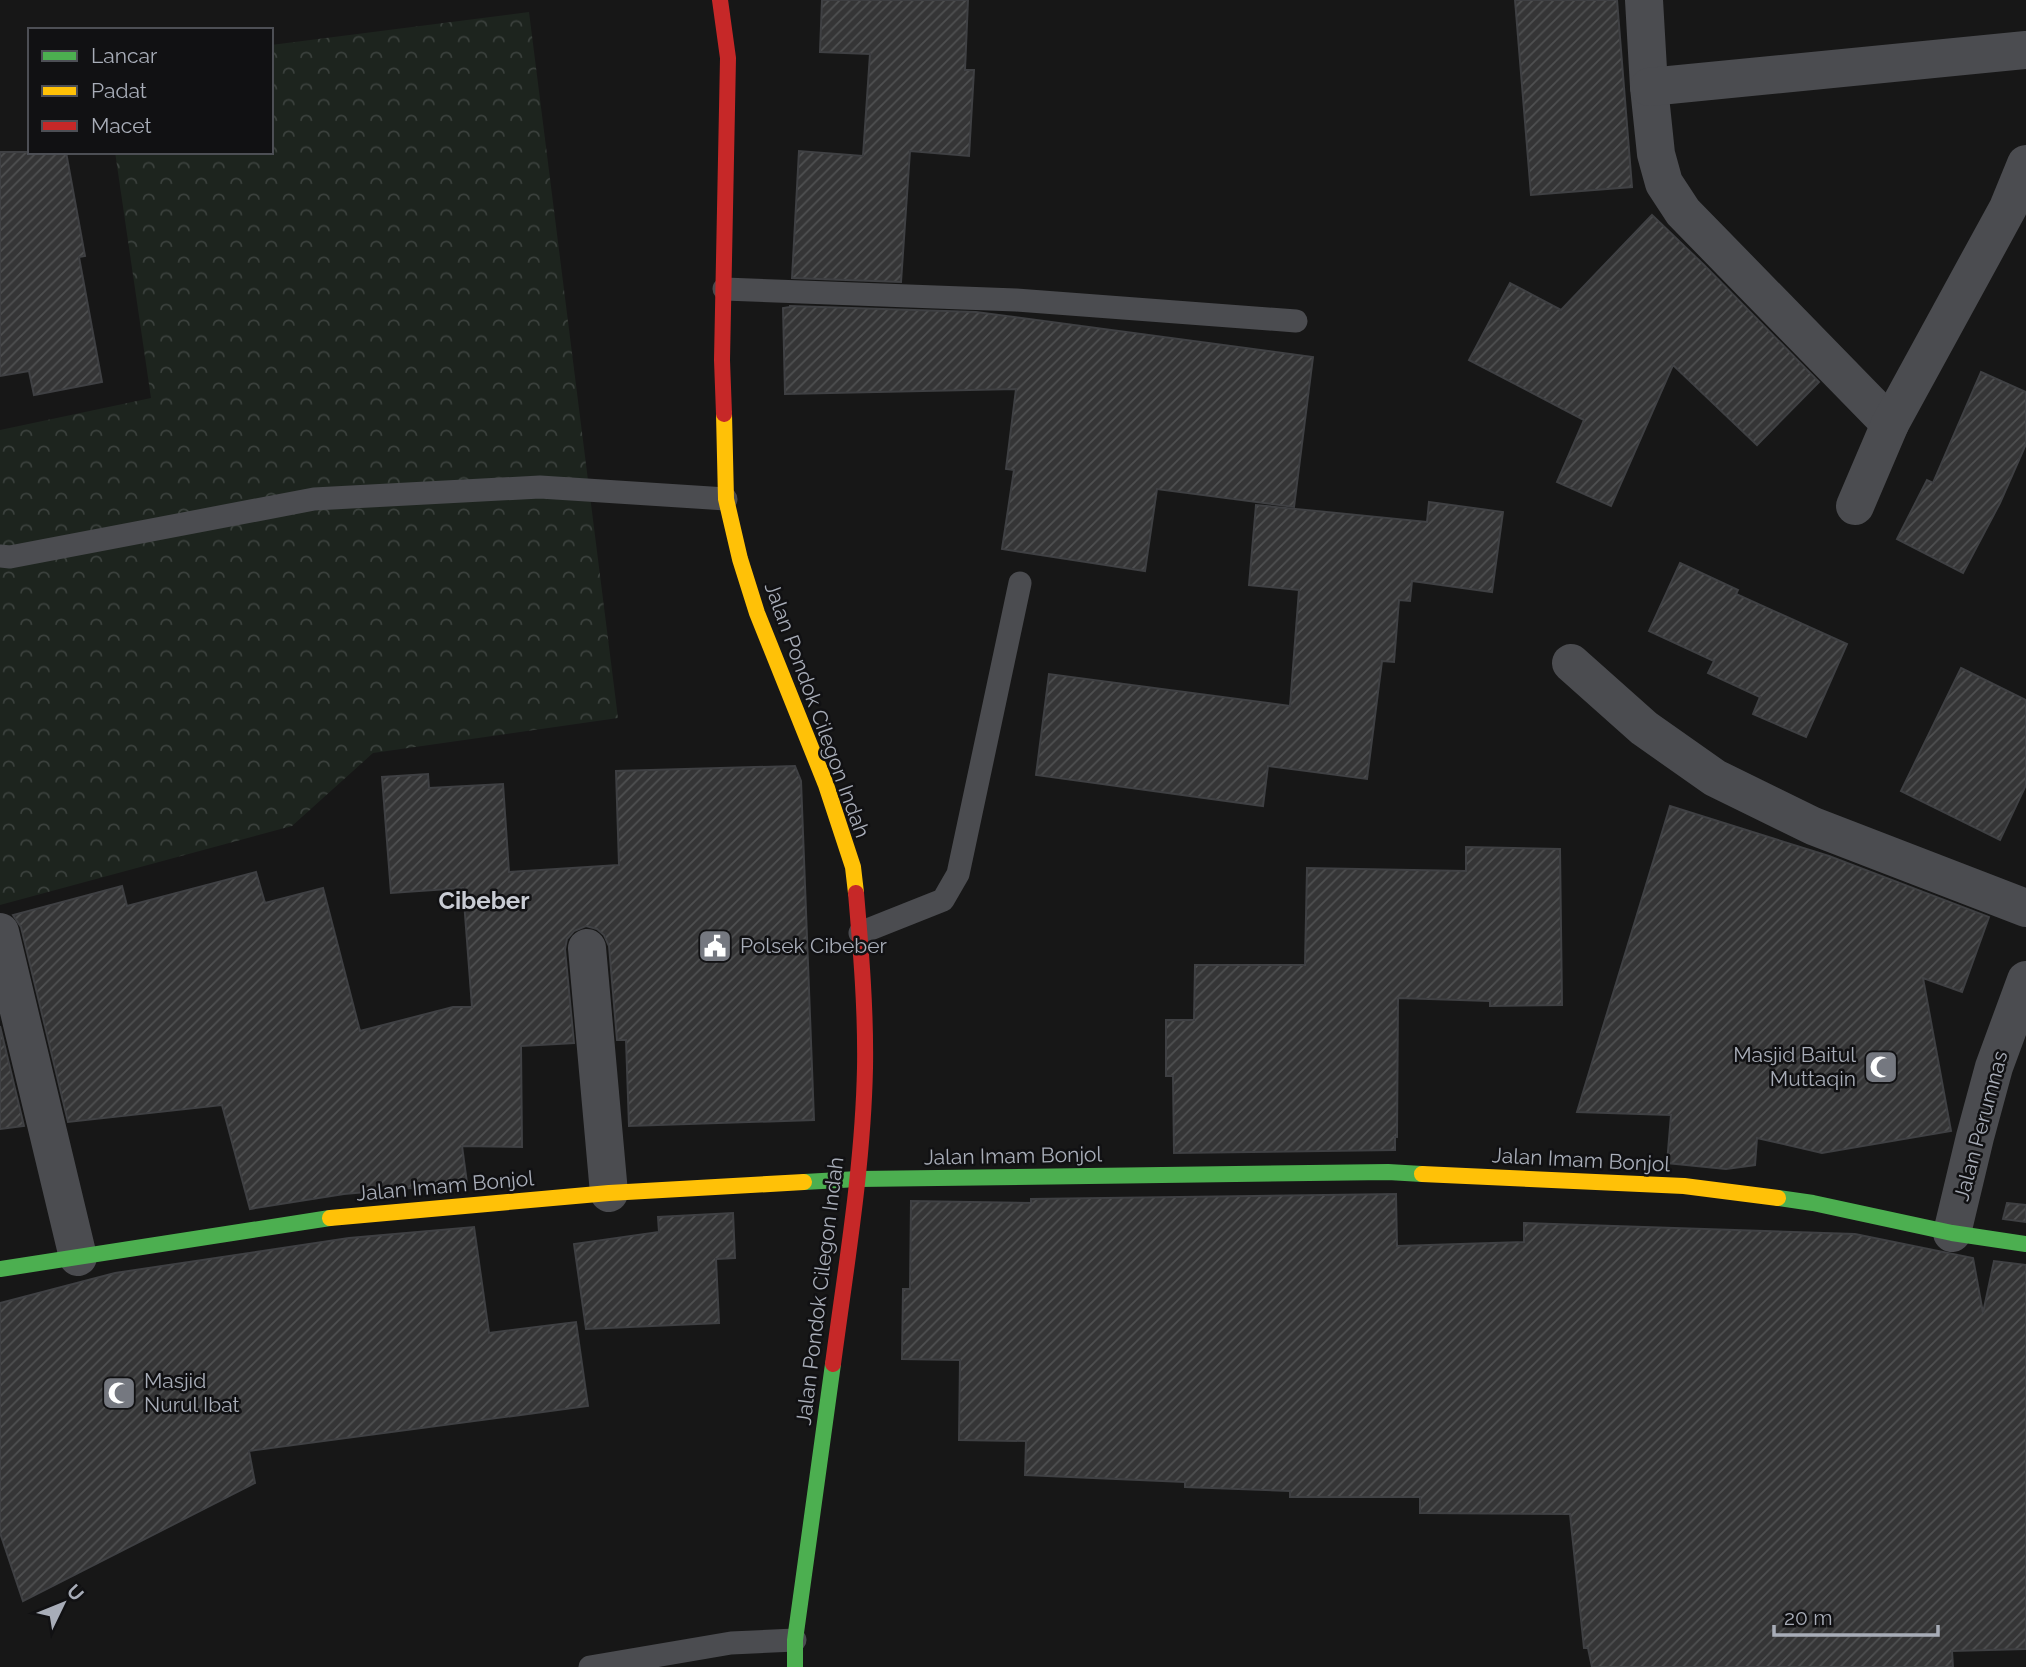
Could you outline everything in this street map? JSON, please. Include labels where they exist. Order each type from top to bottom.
[{"type":"street","points":[[720,0],[728,58]]},
{"type":"street","points":[[1644,0],[1656,154],[1664,183],[1683,212],[1890,424]]},
{"type":"street","points":[[728,58],[741,23]]},
{"type":"street","points":[[1649,87],[2026,50]]},
{"type":"street","name":"Jalan Pondok Cilegon Indah","points":[[728,58],[722,360],[726,499],[740,559],[757,613],[826,785],[853,867],[863,970],[865,1068],[858,1178],[795,1640],[795,1667]]},
{"type":"street","points":[[1855,506],[1890,424],[2017,212],[2026,164]]},
{"type":"street","points":[[1571,663],[1644,728],[1715,778],[1814,826],[2026,908]]},
{"type":"street","points":[[0,932],[78,1257]]},
{"type":"street","points":[[587,948],[609,1194]]},
{"type":"street","name":"Jalan Perumnas","points":[[1952,1233],[1994,1067],[2026,980]]},
{"type":"street","name":"Jalan Imam Bonjol","points":[[0,1269],[346,1216],[609,1194],[858,1178],[1388,1172],[1684,1186],[1813,1203],[1952,1233],[2026,1244]]},
{"type":"lane","points":[[724,289],[1016,300],[1296,321]]},
{"type":"lane","points":[[0,556],[10,557],[314,499],[540,487],[726,499]]},
{"type":"lane","points":[[860,933],[943,900],[958,874],[1020,583]]},
{"type":"lane","points":[[590,1667],[731,1643],[795,1640]]},
{"type":"green space","points":[[529,12],[618,718],[373,753],[292,826],[0,905],[0,430],[151,398],[115,154],[273,154],[273,45]]},
{"type":"building","points":[[822,0],[968,0],[965,70],[974,70],[969,156],[910,151],[901,282],[792,278],[799,151],[863,156],[870,54],[820,52]]},
{"type":"building","points":[[1515,0],[1617,0],[1632,187],[1531,195]]},
{"type":"building","points":[[0,152],[66,154],[85,256],[79,257],[102,382],[34,395],[29,371],[0,376]]},
{"type":"building","points":[[1652,215],[1819,382],[1757,445],[1673,365],[1611,506],[1557,482],[1584,420],[1469,360],[1510,283],[1561,310]]},
{"type":"building","points":[[790,306],[976,312],[1313,357],[1294,507],[1157,489],[1145,571],[1002,549],[1014,470],[1006,469],[1016,389],[785,394],[783,308]]},
{"type":"building","points":[[1981,372],[2026,392],[2026,444],[2000,503],[1963,573],[1897,539],[1927,480],[1933,483]]},
{"type":"building","points":[[1429,502],[1503,512],[1492,592],[1412,581],[1410,601],[1399,600],[1394,662],[1382,661],[1367,779],[1268,766],[1263,806],[1036,775],[1049,674],[1290,706],[1299,590],[1249,585],[1256,505],[1427,522]]},
{"type":"building","points":[[1680,563],[1738,590],[1736,594],[1847,644],[1806,737],[1753,714],[1760,697],[1708,673],[1714,661],[1649,631]]},
{"type":"building","points":[[1961,668],[2026,700],[2026,785],[2000,840],[1901,791]]},
{"type":"building","points":[[795,766],[801,781],[814,1120],[629,1126],[626,1040],[617,1040],[609,946],[604,935],[597,929],[586,926],[574,931],[567,939],[565,949],[574,1043],[521,1046],[522,1147],[462,1146],[467,1183],[344,1194],[250,1209],[222,1105],[68,1122],[21,927],[13,915],[122,886],[127,906],[256,872],[265,903],[323,888],[360,1031],[453,1007],[472,1007],[463,888],[391,893],[382,777],[428,774],[429,788],[503,784],[509,872],[619,865],[616,771]]},
{"type":"building","points":[[1670,806],[1829,856],[1989,917],[1962,992],[1923,978],[1951,1131],[1822,1153],[1757,1138],[1755,1165],[1726,1169],[1667,1163],[1671,1115],[1577,1112]]},
{"type":"building","points":[[1466,847],[1560,849],[1562,1005],[1490,1006],[1490,1001],[1398,998],[1395,1150],[1174,1153],[1173,1076],[1166,1076],[1166,1020],[1194,1020],[1195,965],[1305,965],[1307,868],[1466,871]]},
{"type":"building","points":[[0,1026],[24,1126],[0,1129]]},
{"type":"building","points":[[1396,1194],[1397,1246],[1524,1242],[1524,1223],[1855,1234],[1973,1258],[1983,1313],[1994,1261],[2026,1265],[2026,1649],[1952,1651],[1953,1667],[1592,1667],[1588,1648],[1584,1648],[1570,1514],[1420,1513],[1420,1497],[1290,1497],[1290,1491],[1185,1487],[1185,1482],[1025,1475],[1026,1441],[959,1440],[960,1360],[902,1359],[903,1289],[910,1289],[911,1201],[1031,1203],[1031,1199]]},
{"type":"building","points":[[2007,1203],[2026,1205],[2026,1222],[2003,1219]]},
{"type":"building","points":[[733,1213],[735,1258],[716,1259],[719,1323],[586,1329],[574,1244],[659,1232],[658,1217]]},
{"type":"building","points":[[474,1227],[489,1333],[576,1322],[588,1406],[249,1451],[255,1483],[23,1601],[0,1533],[0,1303],[115,1273],[349,1238]]},
{"type":"traffic: fast","points":[[804,1182],[1388,1172],[1422,1174]]},
{"type":"traffic: fast","points":[[1778,1198],[1952,1233],[2026,1244]]},
{"type":"traffic: fast","points":[[0,1269],[330,1218]]},
{"type":"traffic: fast","points":[[795,1667],[795,1640],[833,1364]]},
{"type":"traffic: slow","points":[[724,414],[726,499],[740,559],[757,613],[826,785],[853,867],[856,893]]},
{"type":"traffic: slow","points":[[1422,1174],[1684,1186],[1778,1198]]},
{"type":"traffic: slow","points":[[330,1218],[609,1193],[804,1182]]},
{"type":"traffic: jam","points":[[720,0],[728,58],[722,360],[724,414]]},
{"type":"traffic: jam","points":[[833,1364],[853,1216],[864,1105],[865,1024],[856,893]]},
{"type":"place","name":"Polsek Cibeber","points":[[715,946]]},
{"type":"place","name":"Masjid Baitul Muttaqin","points":[[1881,1067]]},
{"type":"place","name":"Masjid Nurul Ibat","points":[[119,1393]]},
{"type":"district","name":"Cibeber","points":[[484,901]]}]
